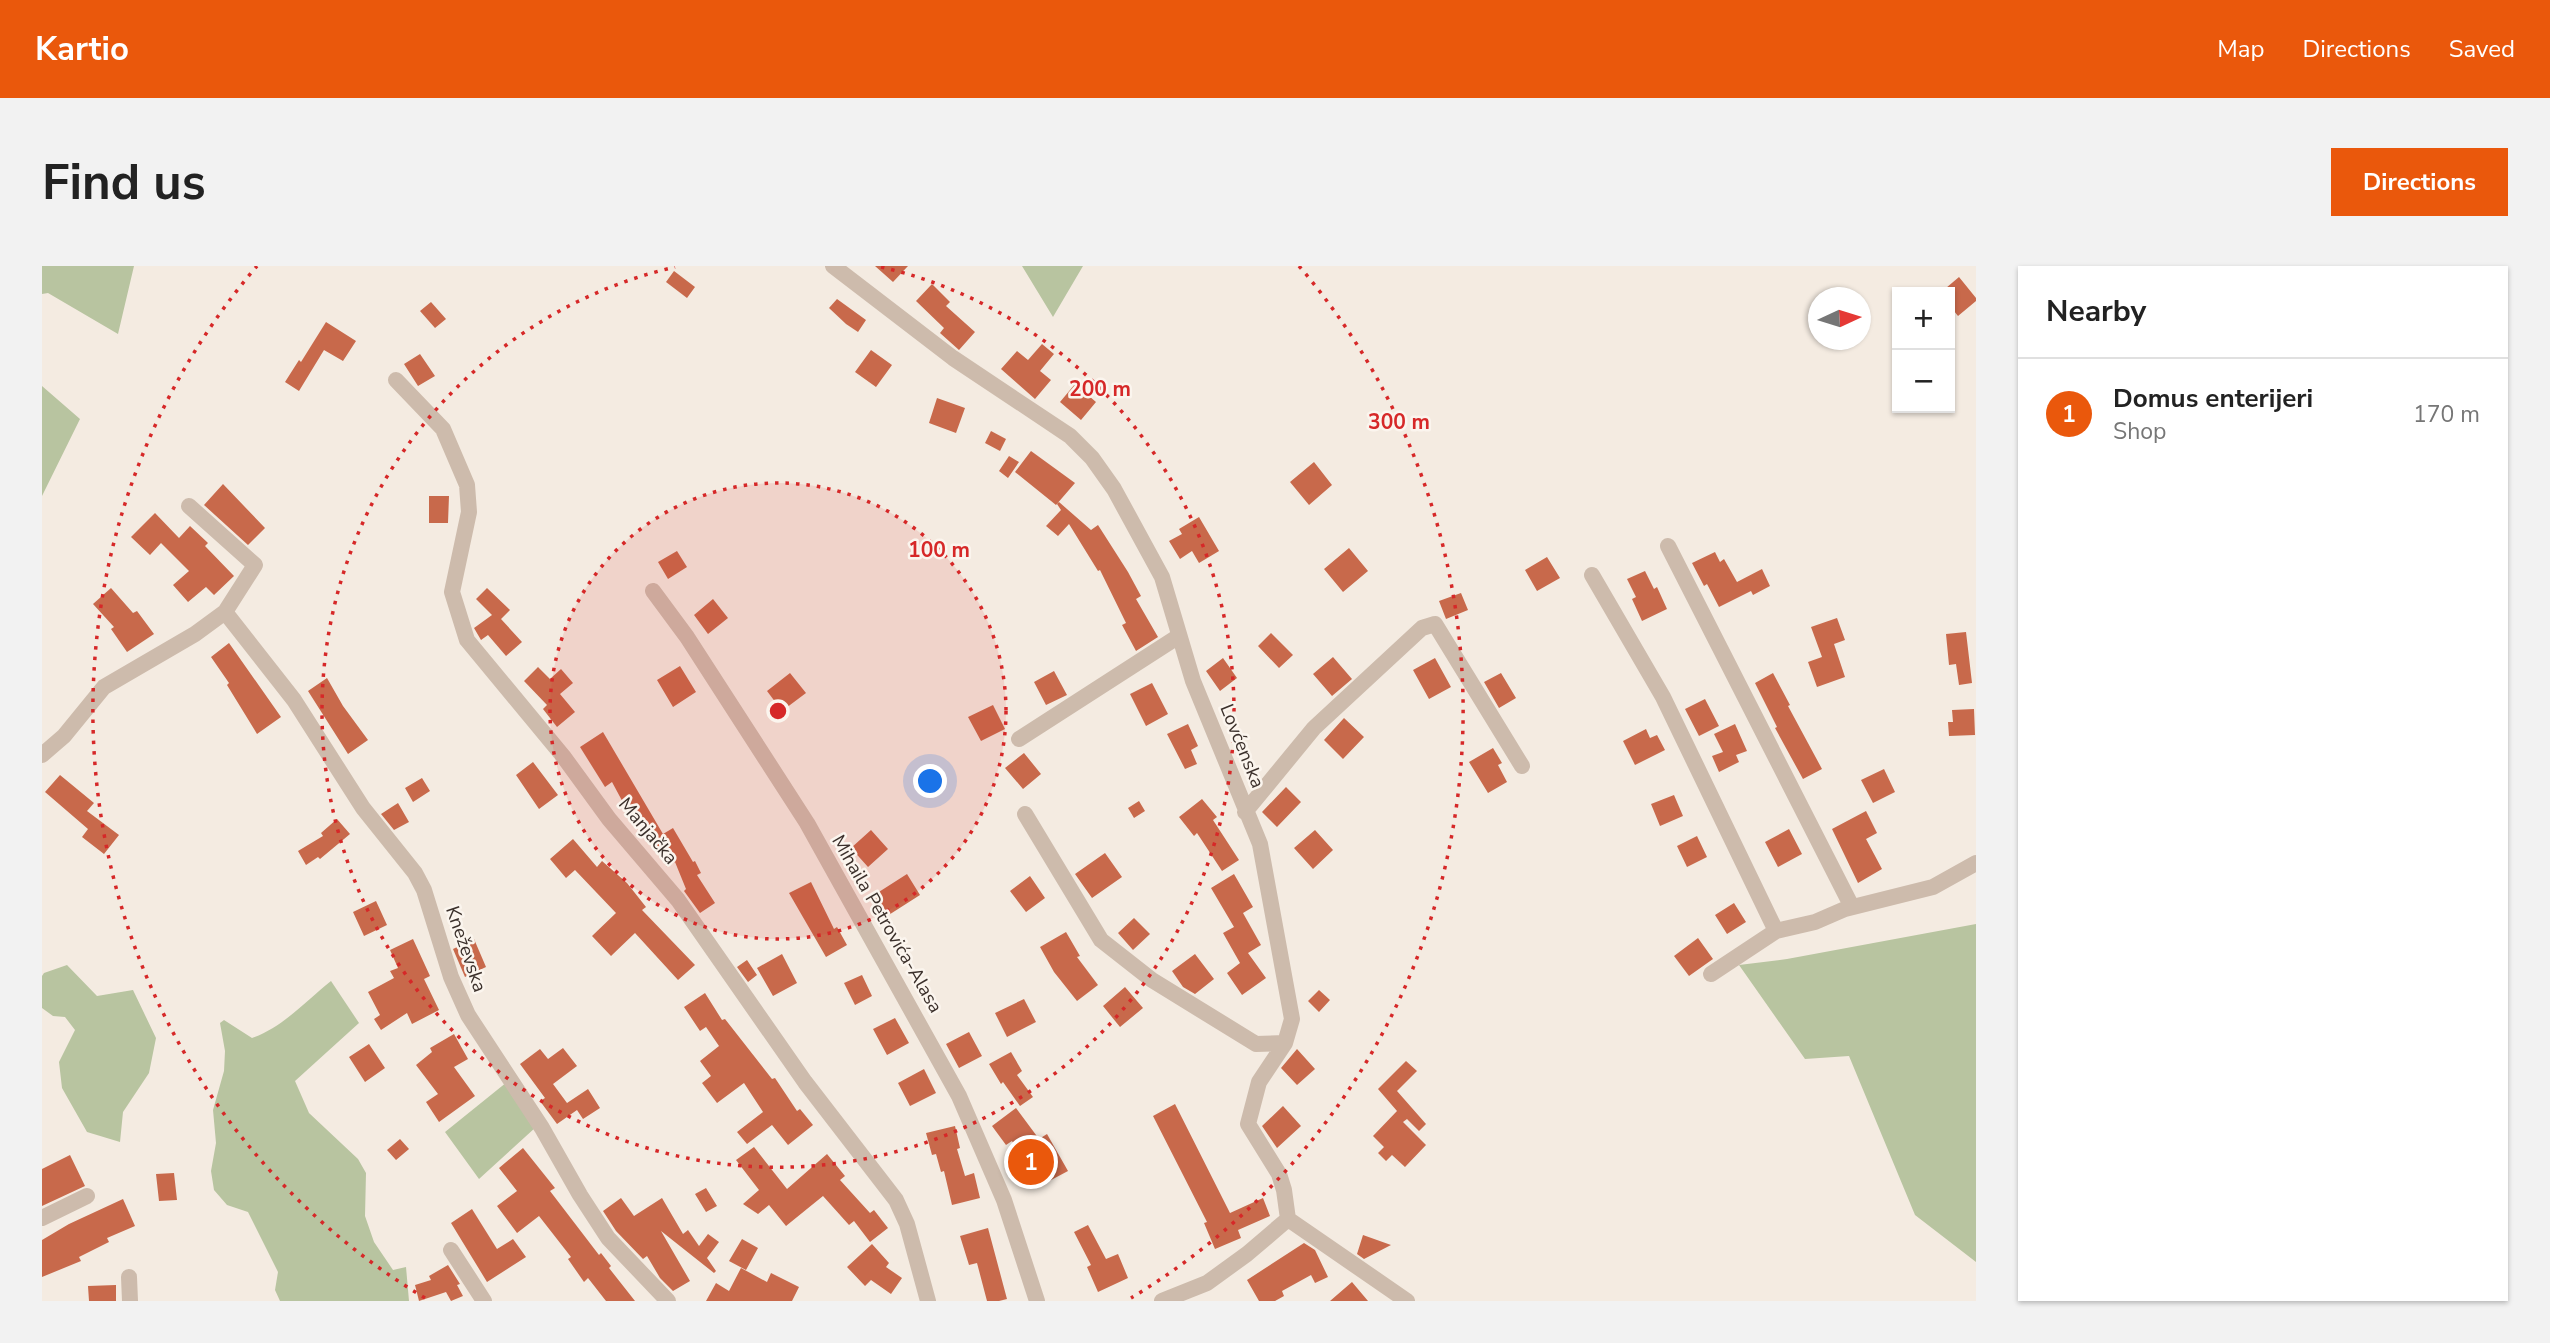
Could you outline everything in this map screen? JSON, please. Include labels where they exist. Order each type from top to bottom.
[{"type":"street","name":"Lovćenska","points":[[833,266],[953,358],[1070,436],[1092,458],[1114,489],[1162,577],[1194,681],[1259,844],[1292,1019],[1285,1043],[1259,1082],[1248,1124],[1279,1174],[1288,1219]]},
{"type":"street","name":"Manjačka","points":[[396,380],[443,429],[467,485],[469,512],[452,592],[467,640],[678,900],[805,1083],[896,1200],[907,1224],[928,1301]]},
{"type":"street","points":[[42,755],[64,736],[104,687],[211,624],[225,611],[255,565],[189,506]]},
{"type":"street","points":[[1668,546],[1852,907]]},
{"type":"street","points":[[1592,575],[1663,697],[1776,931]]},
{"type":"street","name":"Mihaila Petrovića-Alasa","points":[[653,591],[687,637],[807,823],[959,1096],[1004,1200],[1037,1301]]},
{"type":"street","name":"Kneževska","points":[[225,611],[294,700],[363,808],[420,880],[451,977],[468,1015],[542,1128],[608,1238],[667,1301]]},
{"type":"street","points":[[1245,812],[1314,728],[1422,628],[1435,624],[1522,766]]},
{"type":"street","points":[[1019,739],[1179,636]]},
{"type":"street","points":[[1025,814],[1101,940],[1152,980],[1256,1044],[1285,1043]]},
{"type":"street","points":[[1711,974],[1776,931],[1815,922],[1852,907],[1933,887],[1976,863]]},
{"type":"street","points":[[42,1218],[86,1196]]},
{"type":"street","points":[[1162,1301],[1207,1283],[1288,1219],[1407,1301]]},
{"type":"street","points":[[451,1250],[484,1301]]},
{"type":"street","points":[[129,1277],[131,1301]]},
{"type":"green space","points":[[42,266],[134,266],[118,334],[48,293],[42,294]]},
{"type":"green space","points":[[1022,266],[1083,266],[1053,317]]},
{"type":"green space","points":[[42,386],[80,419],[42,496]]},
{"type":"green space","points":[[1976,924],[1976,1262],[1915,1215],[1849,1056],[1805,1059],[1739,965],[1787,959]]},
{"type":"green space","points":[[67,965],[97,996],[133,990],[156,1038],[149,1073],[123,1112],[120,1142],[87,1132],[62,1088],[59,1062],[75,1030],[65,1017],[53,1016],[42,1008],[42,976]]},
{"type":"green space","points":[[331,981],[359,1023],[295,1081],[309,1113],[358,1159],[366,1173],[365,1216],[374,1242],[393,1270],[406,1267],[409,1301],[280,1301],[275,1290],[278,1272],[248,1212],[227,1205],[214,1190],[211,1171],[216,1143],[213,1110],[224,1071],[225,1051],[220,1023],[224,1020],[252,1038],[284,1021]]},
{"type":"green space","points":[[507,1082],[536,1127],[479,1179],[445,1132]]},
{"type":"building","points":[[875,266],[908,266],[893,282]]},
{"type":"building","points":[[674,271],[695,287],[687,298],[666,282]]},
{"type":"building","points":[[1959,277],[1976,301],[1958,316],[1955,312],[1955,287],[1947,287]]},
{"type":"building","points":[[932,284],[950,302],[946,306],[975,332],[959,350],[940,333],[944,328],[916,301]]},
{"type":"building","points":[[837,299],[866,320],[858,332],[829,308]]},
{"type":"building","points":[[431,302],[446,319],[435,328],[420,311]]},
{"type":"building","points":[[326,322],[356,341],[343,361],[324,350],[299,391],[285,382]]},
{"type":"building","points":[[1042,344],[1054,354],[1040,371],[1051,380],[1035,399],[1001,369],[1017,351],[1028,360]]},
{"type":"building","points":[[871,350],[892,365],[876,387],[855,372]]},
{"type":"building","points":[[420,354],[435,376],[418,386],[404,364]]},
{"type":"building","points":[[1075,384],[1096,402],[1081,420],[1060,402]]},
{"type":"building","points":[[937,398],[965,408],[956,433],[929,423]]},
{"type":"building","points":[[991,431],[1006,439],[1000,451],[985,443]]},
{"type":"building","points":[[1031,451],[1075,483],[1056,505],[1015,472]]},
{"type":"building","points":[[1009,456],[1019,462],[1008,478],[999,471]]},
{"type":"building","points":[[1314,462],[1332,485],[1309,505],[1290,482]]},
{"type":"building","points":[[223,484],[265,528],[248,545],[204,505]]},
{"type":"building","points":[[429,496],[449,496],[448,523],[429,523]]},
{"type":"building","points":[[1059,502],[1091,530],[1098,525],[1141,596],[1136,599],[1158,637],[1136,651],[1122,625],[1126,623],[1100,570],[1098,571],[1069,524],[1058,536],[1046,526],[1061,510],[1057,504]]},
{"type":"building","points":[[155,513],[179,538],[190,526],[208,543],[205,546],[234,576],[214,595],[206,587],[188,602],[173,585],[189,571],[161,543],[150,555],[131,537]]},
{"type":"building","points":[[1199,517],[1219,551],[1199,563],[1192,551],[1180,559],[1169,541],[1182,534],[1179,529]]},
{"type":"building","points":[[1349,548],[1368,571],[1343,592],[1324,569]]},
{"type":"building","points":[[677,551],[687,567],[668,579],[658,562]]},
{"type":"building","points":[[1715,552],[1720,562],[1724,559],[1737,582],[1762,569],[1770,586],[1753,595],[1751,591],[1719,607],[1692,563]]},
{"type":"building","points":[[1547,557],[1560,578],[1537,591],[1525,570]]},
{"type":"building","points":[[1645,571],[1654,589],[1657,587],[1667,609],[1642,621],[1632,599],[1636,597],[1627,579]]},
{"type":"building","points":[[111,588],[133,613],[137,611],[154,634],[127,652],[111,629],[114,627],[93,604]]},
{"type":"building","points":[[487,588],[510,610],[501,619],[522,642],[506,656],[488,635],[481,640],[474,628],[492,615],[476,599]]},
{"type":"building","points":[[1461,593],[1468,610],[1446,619],[1439,601]]},
{"type":"building","points":[[713,599],[728,618],[708,634],[694,615]]},
{"type":"building","points":[[1837,618],[1845,640],[1834,644],[1845,677],[1817,687],[1808,662],[1822,657],[1811,627]]},
{"type":"building","points":[[1966,632],[1972,683],[1959,685],[1956,664],[1949,665],[1946,634]]},
{"type":"building","points":[[1271,633],[1293,655],[1279,668],[1258,646]]},
{"type":"building","points":[[229,643],[281,717],[257,734],[227,685],[229,683],[211,657]]},
{"type":"building","points":[[1333,657],[1352,679],[1332,696],[1313,674]]},
{"type":"building","points":[[1223,658],[1237,678],[1220,691],[1206,671]]},
{"type":"building","points":[[1435,658],[1451,687],[1429,699],[1413,670]]},
{"type":"building","points":[[680,666],[696,692],[673,707],[657,680]]},
{"type":"building","points":[[538,667],[550,679],[561,669],[573,683],[560,694],[575,712],[557,727],[543,709],[547,705],[524,681]]},
{"type":"building","points":[[1054,671],[1067,695],[1046,705],[1034,682]]},
{"type":"building","points":[[790,673],[806,693],[782,711],[767,691]]},
{"type":"building","points":[[1501,673],[1516,698],[1499,708],[1484,682]]},
{"type":"building","points":[[1773,673],[1822,769],[1803,779],[1775,728],[1777,727],[1755,683]]},
{"type":"building","points":[[327,678],[368,740],[348,754],[308,691]]},
{"type":"building","points":[[1152,683],[1168,714],[1146,726],[1130,694]]},
{"type":"building","points":[[1705,699],[1719,726],[1699,736],[1685,709]]},
{"type":"building","points":[[993,705],[1005,729],[981,741],[968,717]]},
{"type":"building","points":[[1974,709],[1975,735],[1949,736],[1948,722],[1953,722],[1952,710]]},
{"type":"building","points":[[1344,718],[1364,737],[1343,759],[1324,740]]},
{"type":"building","points":[[1188,724],[1198,746],[1191,750],[1197,764],[1185,769],[1167,734]]},
{"type":"building","points":[[1735,724],[1747,751],[1736,755],[1739,762],[1719,772],[1712,756],[1723,752],[1714,734]]},
{"type":"building","points":[[1646,729],[1650,738],[1657,735],[1665,750],[1635,765],[1623,741]]},
{"type":"building","points":[[603,732],[663,834],[673,828],[693,862],[695,861],[701,873],[697,875],[715,903],[700,913],[684,891],[686,889],[675,862],[667,867],[646,833],[641,836],[612,782],[605,787],[580,747]]},
{"type":"building","points":[[1493,748],[1502,763],[1498,765],[1507,782],[1488,793],[1469,762]]},
{"type":"building","points":[[1024,753],[1041,774],[1023,789],[1005,768]]},
{"type":"building","points":[[533,762],[558,795],[539,809],[516,775]]},
{"type":"building","points":[[1884,769],[1895,792],[1873,803],[1861,780]]},
{"type":"building","points":[[60,775],[94,803],[87,811],[119,835],[104,854],[82,837],[88,829],[45,792]]},
{"type":"building","points":[[422,778],[430,791],[413,802],[405,788]]},
{"type":"building","points":[[1286,787],[1301,802],[1277,827],[1262,812]]},
{"type":"building","points":[[1674,795],[1683,816],[1660,826],[1651,804]]},
{"type":"building","points":[[1202,799],[1217,817],[1213,820],[1239,860],[1222,871],[1197,833],[1194,836],[1179,817]]},
{"type":"building","points":[[1139,801],[1145,811],[1134,818],[1128,808]]},
{"type":"building","points":[[398,803],[409,822],[394,830],[381,814]]},
{"type":"building","points":[[1866,811],[1877,833],[1866,839],[1882,869],[1858,883],[1832,829]]},
{"type":"building","points":[[337,819],[350,834],[320,859],[318,857],[306,865],[298,851],[323,836],[321,833]]},
{"type":"building","points":[[1789,829],[1802,854],[1778,867],[1765,842]]},
{"type":"building","points":[[871,830],[888,849],[868,867],[851,848]]},
{"type":"building","points":[[1315,830],[1333,850],[1313,869],[1294,848]]},
{"type":"building","points":[[1697,836],[1707,857],[1687,867],[1677,846]]},
{"type":"building","points":[[573,839],[597,867],[602,861],[627,883],[646,907],[642,910],[695,965],[678,980],[635,933],[611,956],[592,936],[616,913],[575,870],[566,878],[550,859]]},
{"type":"building","points":[[1105,853],[1122,877],[1092,898],[1075,874]]},
{"type":"building","points":[[907,874],[920,895],[884,918],[871,897]]},
{"type":"building","points":[[1234,874],[1253,907],[1243,913],[1261,945],[1248,953],[1266,978],[1242,995],[1227,973],[1240,963],[1223,933],[1234,927],[1211,888]]},
{"type":"building","points":[[1030,876],[1045,898],[1026,912],[1010,891]]},
{"type":"building","points":[[811,882],[834,929],[837,927],[847,945],[826,957],[789,893]]},
{"type":"building","points":[[376,901],[387,925],[364,936],[353,912]]},
{"type":"building","points":[[1734,903],[1746,922],[1727,934],[1715,915]]},
{"type":"building","points":[[1134,918],[1150,934],[1133,950],[1118,933]]},
{"type":"building","points":[[1066,932],[1080,956],[1077,957],[1098,985],[1077,1001],[1054,972],[1040,947]]},
{"type":"building","points":[[1698,938],[1713,959],[1689,976],[1674,956]]},
{"type":"building","points":[[413,939],[430,976],[424,979],[439,1010],[412,1024],[407,1013],[381,1030],[374,1019],[380,1015],[368,992],[394,978],[390,971],[398,968],[390,950]]},
{"type":"building","points":[[474,939],[486,967],[465,977],[453,949]]},
{"type":"building","points":[[782,954],[797,983],[773,996],[757,968]]},
{"type":"building","points":[[1195,954],[1214,979],[1195,994],[1183,987],[1172,971]]},
{"type":"building","points":[[747,960],[757,975],[748,982],[737,967]]},
{"type":"building","points":[[862,975],[872,996],[855,1005],[844,983]]},
{"type":"building","points":[[1125,987],[1143,1008],[1120,1027],[1103,1006]]},
{"type":"building","points":[[1319,990],[1330,1000],[1319,1012],[1308,1001]]},
{"type":"building","points":[[705,993],[722,1020],[725,1019],[772,1079],[775,1078],[797,1111],[800,1109],[813,1125],[788,1145],[772,1125],[747,1144],[737,1132],[763,1112],[744,1083],[717,1103],[702,1083],[711,1076],[700,1061],[719,1046],[706,1027],[700,1031],[684,1007]]},
{"type":"building","points":[[1024,999],[1036,1022],[1007,1037],[995,1013]]},
{"type":"building","points":[[895,1018],[909,1043],[887,1055],[873,1029]]},
{"type":"building","points":[[969,1032],[982,1056],[959,1068],[946,1044]]},
{"type":"building","points":[[454,1034],[468,1059],[454,1067],[475,1096],[439,1122],[426,1102],[438,1094],[416,1065],[432,1052],[430,1048]]},
{"type":"building","points":[[369,1044],[385,1068],[365,1082],[349,1057]]},
{"type":"building","points":[[563,1048],[577,1066],[553,1084],[567,1103],[588,1089],[600,1108],[583,1119],[577,1110],[557,1124],[540,1101],[545,1098],[520,1064],[540,1049],[548,1059]]},
{"type":"building","points":[[1297,1049],[1315,1069],[1297,1085],[1281,1068]]},
{"type":"building","points":[[1011,1052],[1022,1071],[1017,1075],[1033,1097],[1020,1106],[1003,1082],[1001,1084],[989,1064]]},
{"type":"building","points":[[1406,1061],[1417,1071],[1397,1091],[1426,1124],[1419,1131],[1407,1119],[1403,1122],[1426,1145],[1405,1167],[1392,1155],[1386,1161],[1378,1153],[1384,1147],[1373,1136],[1397,1111],[1378,1089]]},
{"type":"building","points":[[924,1069],[936,1093],[910,1106],[898,1083]]},
{"type":"building","points":[[1175,1104],[1230,1213],[1263,1198],[1270,1216],[1238,1230],[1241,1238],[1215,1249],[1204,1223],[1207,1222],[1153,1116]]},
{"type":"building","points":[[1283,1106],[1301,1126],[1277,1148],[1262,1126]]},
{"type":"building","points":[[1016,1108],[1039,1139],[1047,1134],[1068,1171],[1038,1187],[1012,1141],[1006,1145],[992,1126]]},
{"type":"building","points":[[955,1126],[960,1148],[957,1149],[965,1176],[974,1173],[980,1198],[952,1205],[944,1171],[941,1172],[936,1154],[932,1155],[926,1133]]},
{"type":"building","points":[[400,1139],[409,1149],[396,1160],[387,1150]]},
{"type":"building","points":[[754,1147],[787,1189],[827,1154],[845,1176],[840,1180],[870,1213],[874,1210],[888,1228],[870,1242],[854,1221],[849,1225],[823,1196],[786,1226],[769,1205],[758,1214],[743,1204],[759,1190],[736,1160]]},
{"type":"building","points":[[523,1148],[555,1188],[550,1191],[599,1255],[601,1253],[611,1266],[609,1268],[635,1301],[606,1301],[588,1278],[584,1282],[568,1259],[571,1257],[539,1216],[517,1233],[497,1206],[517,1191],[499,1168]]},
{"type":"building","points":[[70,1155],[85,1186],[42,1206],[42,1169]]},
{"type":"building","points":[[174,1173],[177,1200],[159,1201],[156,1174]]},
{"type":"building","points":[[706,1188],[717,1206],[706,1212],[695,1194]]},
{"type":"building","points":[[621,1198],[634,1216],[662,1198],[683,1234],[688,1230],[699,1246],[708,1234],[719,1242],[707,1258],[716,1271],[714,1273],[661,1231],[690,1281],[673,1291],[660,1278],[647,1256],[643,1259],[616,1231],[603,1211]]},
{"type":"building","points":[[123,1199],[135,1226],[107,1238],[109,1242],[79,1257],[81,1261],[42,1277],[42,1240]]},
{"type":"building","points":[[472,1209],[497,1249],[513,1239],[526,1257],[487,1282],[451,1223]]},
{"type":"building","points":[[1088,1225],[1106,1259],[1118,1254],[1128,1278],[1098,1292],[1087,1267],[1091,1265],[1074,1232]]},
{"type":"building","points":[[988,1228],[1007,1299],[999,1301],[987,1301],[977,1263],[969,1265],[960,1236]]},
{"type":"building","points":[[1363,1235],[1391,1245],[1364,1259],[1357,1254]]},
{"type":"building","points":[[742,1239],[758,1248],[746,1270],[729,1261]]},
{"type":"building","points":[[1304,1243],[1315,1250],[1328,1277],[1315,1283],[1311,1275],[1282,1291],[1284,1296],[1275,1301],[1259,1301],[1247,1280]]},
{"type":"building","points":[[872,1244],[889,1263],[886,1267],[902,1278],[891,1294],[871,1280],[865,1286],[847,1267]]},
{"type":"building","points":[[448,1265],[460,1284],[457,1285],[463,1296],[451,1301],[446,1292],[419,1301],[415,1285],[431,1280],[429,1276]]},
{"type":"building","points":[[741,1268],[767,1282],[771,1273],[799,1287],[792,1301],[706,1301],[716,1283],[729,1291]]},
{"type":"building","points":[[1352,1282],[1368,1301],[1330,1301]]},
{"type":"building","points":[[116,1285],[116,1301],[89,1301],[88,1286]]},
{"type":"place","name":"Domus enterijeri","points":[[1031,1162]]}]
